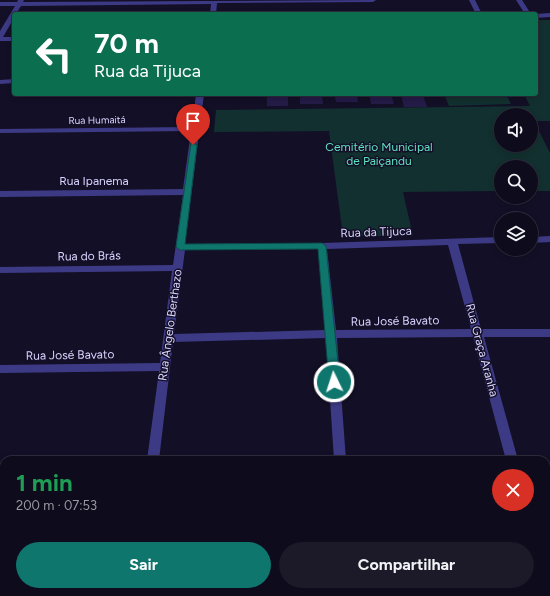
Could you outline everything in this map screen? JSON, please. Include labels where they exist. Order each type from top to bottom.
[{"type":"street","points":[[0,4],[20,2],[373,0]]},
{"type":"street","points":[[472,0],[478,12]]},
{"type":"street","points":[[519,0],[527,12]]},
{"type":"street","points":[[213,12],[214,1]]},
{"type":"street","points":[[14,12],[20,2]]},
{"type":"street","points":[[538,16],[550,15]]},
{"type":"street","points":[[12,16],[0,38],[12,39]]},
{"type":"street","points":[[0,82],[12,82]]},
{"type":"street","name":"Rua Ângelo Berthazo","points":[[153,456],[200,96]]},
{"type":"street","name":"Rua Humaitá","points":[[0,131],[195,129]]},
{"type":"street","name":"Rua Ipanema","points":[[0,194],[188,192]]},
{"type":"street","name":"Rua da Tijuca","points":[[180,247],[322,246],[494,240]]},
{"type":"street","points":[[538,240],[550,240]]},
{"type":"street","name":"Rua Graça Aranha","points":[[452,241],[511,456]]},
{"type":"street","points":[[322,246],[331,334],[340,456]]},
{"type":"street","name":"Rua do Brás","points":[[0,270],[178,268]]},
{"type":"street","name":"Rua José Bavato","points":[[168,338],[331,334],[550,333]]},
{"type":"street","name":"Rua José Bavato","points":[[0,369],[164,367]]},
{"type":"green space","name":"Cemitério Municipal de Paiçandu","points":[[538,20],[550,20],[550,121],[538,121],[538,108],[494,108],[494,152],[538,152],[538,129],[550,153],[550,191],[538,191],[538,160],[494,160],[494,191],[403,192],[413,236],[343,236],[329,131],[214,132],[216,110],[530,106],[525,96],[538,96]]},
{"type":"green space","points":[[445,96],[507,96],[511,104],[449,106]]},
{"type":"building","points":[[267,96],[288,96],[288,106],[267,106]]},
{"type":"building","points":[[300,96],[322,96],[323,104],[300,104]]},
{"type":"building","points":[[334,96],[357,96],[358,102],[336,102]]},
{"type":"building","points":[[369,96],[392,96],[394,104],[371,104]]},
{"type":"building","points":[[401,96],[423,96],[427,107],[404,107]]},
{"type":"route","points":[[193,145],[180,247],[322,246],[331,334],[334,382]]}]
